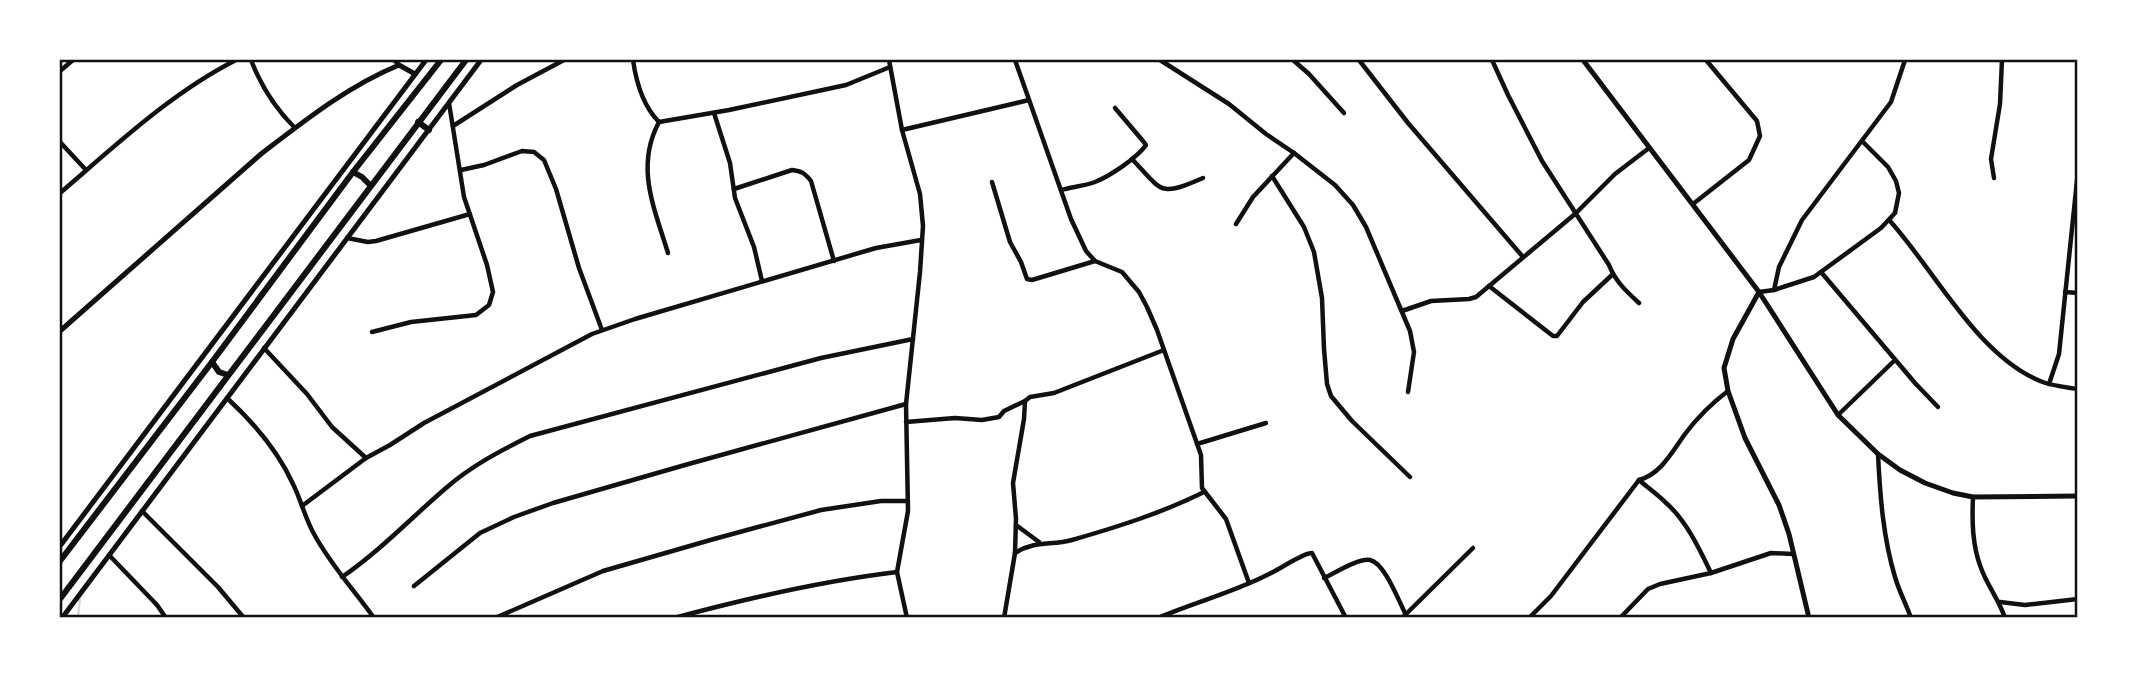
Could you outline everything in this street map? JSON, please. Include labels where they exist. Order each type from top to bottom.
[{"type":"main road","points":[[60,561],[353,172],[441,60]]},
{"type":"main road","points":[[60,599],[466,60]]},
{"type":"main road","points":[[418,122],[429,130]]},
{"type":"main road","points":[[353,172],[370,186]]},
{"type":"main road","points":[[212,362],[219,372],[228,375]]},
{"type":"street","points":[[60,71],[72,60]]},
{"type":"street","points":[[60,193],[174,99],[236,60]]},
{"type":"street","points":[[251,60],[265,92],[295,128]]},
{"type":"street","points":[[394,60],[415,74]]},
{"type":"street","points":[[60,546],[426,60]]},
{"type":"street","points":[[62,618],[481,60]]},
{"type":"street","points":[[453,126],[564,60]]},
{"type":"street","points":[[633,60],[643,97],[659,121]]},
{"type":"street","points":[[889,60],[902,130],[920,194],[923,226],[906,404],[908,501],[897,572],[907,618]]},
{"type":"street","points":[[1015,60],[1060,190],[1086,251],[1095,261],[1122,272],[1139,292],[1164,350],[1201,455],[1204,492],[1226,519],[1249,583]]},
{"type":"street","points":[[1160,60],[1229,104],[1335,185],[1353,205],[1366,227],[1410,331],[1414,346],[1408,392]]},
{"type":"street","points":[[1293,60],[1344,113]]},
{"type":"street","points":[[1359,60],[1408,123],[1523,257]]},
{"type":"street","points":[[1492,60],[1530,139],[1575,214],[1613,274],[1639,303]]},
{"type":"street","points":[[1583,60],[1759,292],[1838,415],[1878,454],[1925,484],[1953,493],[1973,497],[2077,496]]},
{"type":"street","points":[[1693,204],[1749,160],[1760,136],[1757,121],[1706,60]]},
{"type":"street","points":[[1774,289],[1779,267],[1802,220],[1891,102],[1905,60]]},
{"type":"street","points":[[1994,178],[1991,159],[2000,104],[2002,60]]},
{"type":"street","points":[[60,331],[261,154],[363,82],[400,62]]},
{"type":"street","points":[[659,121],[713,113],[846,85],[890,67]]},
{"type":"street","points":[[902,130],[1029,100]]},
{"type":"street","points":[[372,331],[411,322],[476,315],[489,305],[493,292],[487,265],[464,197],[449,103]]},
{"type":"street","points":[[1060,190],[1093,183],[1132,159],[1146,145],[1115,108]]},
{"type":"street","points":[[713,113],[727,152],[739,212],[754,247],[762,281]]},
{"type":"street","points":[[659,121],[649,146],[647,178],[668,253]]},
{"type":"street","points":[[60,142],[86,170]]},
{"type":"street","points":[[1759,292],[1809,280],[1890,221],[1898,204],[1896,181],[1888,167],[1863,142]]},
{"type":"street","points":[[1402,311],[1431,301],[1476,297],[1575,214],[1615,174],[1649,148]]},
{"type":"street","points":[[461,170],[522,151],[534,152],[544,160],[602,330]]},
{"type":"street","points":[[1236,224],[1253,197],[1294,153]]},
{"type":"street","points":[[1132,159],[1158,186],[1168,190],[1175,190],[1203,178]]},
{"type":"street","points":[[734,189],[792,170],[802,171],[811,181],[834,261]]},
{"type":"street","points":[[2049,384],[2059,354],[2077,171]]},
{"type":"street","points":[[1272,176],[1307,234],[1314,253],[1322,298],[1327,384],[1331,396],[1410,477]]},
{"type":"street","points":[[992,182],[1010,242],[1027,279],[1032,280],[1095,261]]},
{"type":"street","points":[[347,238],[376,241],[470,214]]},
{"type":"street","points":[[1890,221],[1978,333],[2015,367],[2049,384],[2077,388]]},
{"type":"street","points":[[302,506],[366,458],[424,423],[602,330],[876,248],[921,240]]},
{"type":"street","points":[[1821,272],[1938,407]]},
{"type":"street","points":[[1489,286],[1553,336],[1557,336],[1583,302],[1613,274]]},
{"type":"street","points":[[1759,292],[1733,340],[1724,368],[1728,391],[1745,438],[1776,497],[1809,618]]},
{"type":"street","points":[[2065,292],[2077,293]]},
{"type":"street","points":[[342,577],[367,560],[462,476],[488,458],[530,436],[821,358],[913,339]]},
{"type":"street","points":[[264,348],[307,394],[332,427],[366,458]]},
{"type":"street","points":[[906,422],[999,417],[1004,411],[1030,397],[1054,393],[1164,350]]},
{"type":"street","points":[[1838,415],[1895,359]]},
{"type":"street","points":[[1529,618],[1551,596],[1639,480],[1648,478],[1662,465],[1706,410],[1728,391]]},
{"type":"street","points":[[226,398],[255,427],[274,452],[293,483],[314,535],[374,618]]},
{"type":"street","points":[[1004,618],[1015,553],[1013,483],[1025,401]]},
{"type":"street","points":[[414,586],[480,533],[514,517],[698,461],[906,404]]},
{"type":"street","points":[[1197,444],[1266,423]]},
{"type":"street","points":[[1878,454],[1886,541],[1895,578],[1911,618]]},
{"type":"street","points":[[1639,480],[1675,513],[1695,541],[1711,573]]},
{"type":"street","points":[[1015,553],[1031,544],[1082,537],[1163,511],[1204,492]]},
{"type":"street","points":[[1973,497],[1972,518],[1976,552],[2005,618]]},
{"type":"street","points":[[495,618],[603,571],[714,539],[821,510],[881,501],[908,501]]},
{"type":"street","points":[[142,511],[218,587],[244,618]]},
{"type":"street","points":[[1016,525],[1040,543]]},
{"type":"street","points":[[1324,578],[1353,564],[1370,560],[1382,570],[1404,616],[1473,548]]},
{"type":"street","points":[[1158,618],[1249,583],[1287,565],[1304,553],[1312,553],[1346,618]]},
{"type":"street","points":[[1620,618],[1648,589],[1673,580],[1687,580],[1711,573],[1771,553],[1793,554]]},
{"type":"street","points":[[109,555],[166,618]]},
{"type":"street","points":[[674,618],[759,596],[847,578],[897,572]]},
{"type":"street","points":[[2000,602],[2025,605],[2077,599]]},
{"type":"waterway","points":[[78,618],[80,597]]}]
